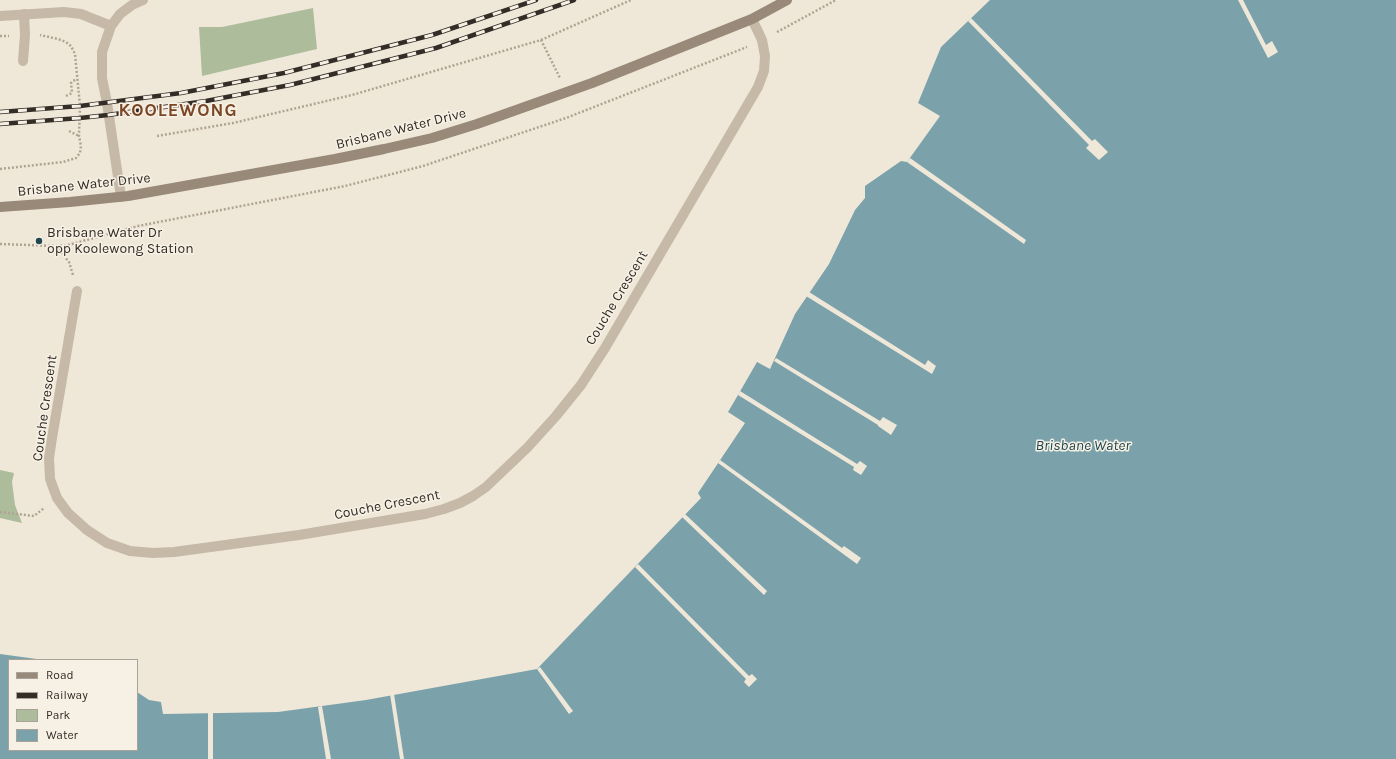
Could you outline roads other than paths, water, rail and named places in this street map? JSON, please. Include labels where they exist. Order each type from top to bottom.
[{"type":"main road","name":"Brisbane Water Drive","points":[[0,207],[70,202],[121,196],[327,161],[432,138],[566,93],[752,19],[787,0]]},
{"type":"street","points":[[121,196],[102,78],[102,52],[111,26],[120,14],[132,5],[143,0]]},
{"type":"street","points":[[0,16],[64,12],[81,14],[111,26]]},
{"type":"street","points":[[23,61],[25,35],[24,14]]},
{"type":"street","name":"Couche Crescent","points":[[77,291],[49,458],[50,479],[57,498],[68,513],[87,530],[107,543],[130,551],[152,553],[174,552],[299,535],[418,515],[444,509],[460,503],[486,487],[527,448],[582,385],[605,348],[758,87],[764,71],[765,56],[762,40],[752,19]]},
{"type":"water","name":"Brisbane Water","points":[[990,0],[1396,0],[1396,759],[0,759],[0,654],[37,659],[8,659],[8,751],[138,751],[138,693],[149,700],[161,702],[163,714],[278,712],[366,700],[537,669],[701,498],[698,493],[745,423],[728,412],[757,362],[770,369],[795,314],[829,264],[855,210],[865,198],[865,186],[901,161],[907,162],[940,116],[918,103],[941,47]]},
{"type":"railway","points":[[0,112],[80,106],[181,93],[284,73],[432,35],[536,0]]},
{"type":"railway","points":[[0,124],[108,115],[206,101],[290,85],[436,48],[574,0]]},
{"type":"place","name":"Brisbane Water Dr opp Koolewong Station","points":[[39,241]]},
{"type":"district","name":"KOOLEWONG","points":[[178,111]]}]
